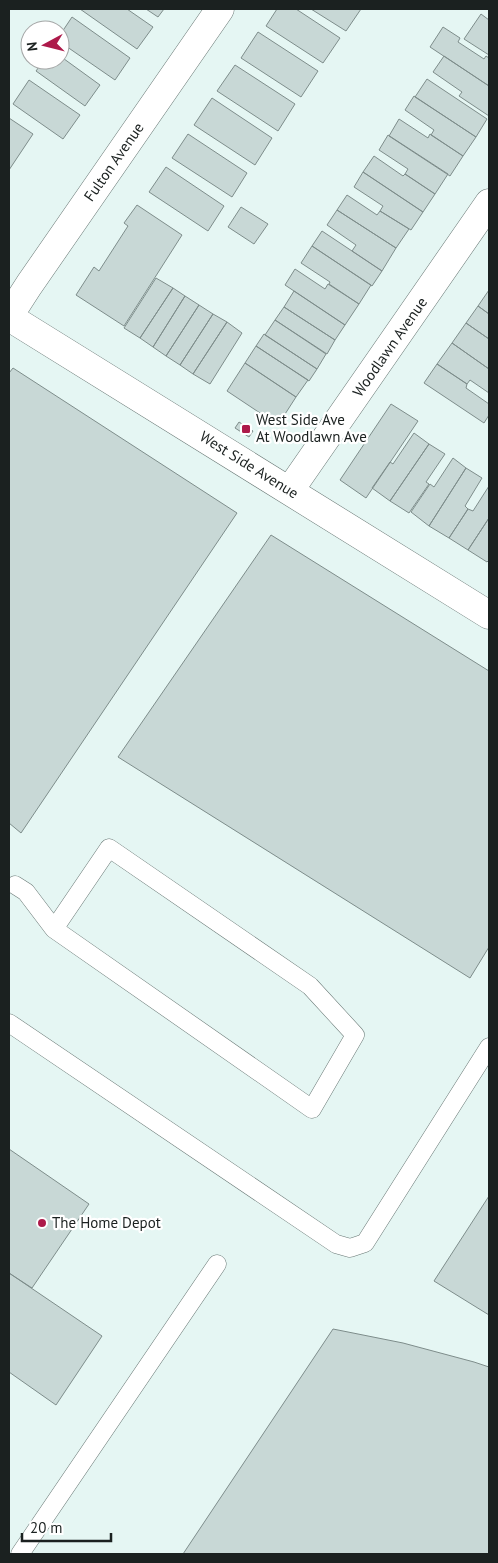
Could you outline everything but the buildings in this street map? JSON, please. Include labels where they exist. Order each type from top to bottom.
[{"type":"street","name":"Fulton Avenue","points":[[9,316],[40,268],[220,9]]},
{"type":"street","name":"Woodlawn Avenue","points":[[290,490],[489,203]]},
{"type":"street","name":"West Side Avenue","points":[[9,316],[489,615]]},
{"type":"lane","points":[[15,884],[26,892],[54,929],[312,1109],[355,1035],[310,986],[109,848],[54,929]]},
{"type":"lane","points":[[9,1023],[336,1244],[350,1248],[365,1243],[489,1047]]},
{"type":"lane","points":[[20,1554],[217,1264]]},
{"type":"place","name":"West Side Ave At Woodlawn Ave","points":[[246,429]]},
{"type":"place","name":"The Home Depot","points":[[42,1223]]}]
